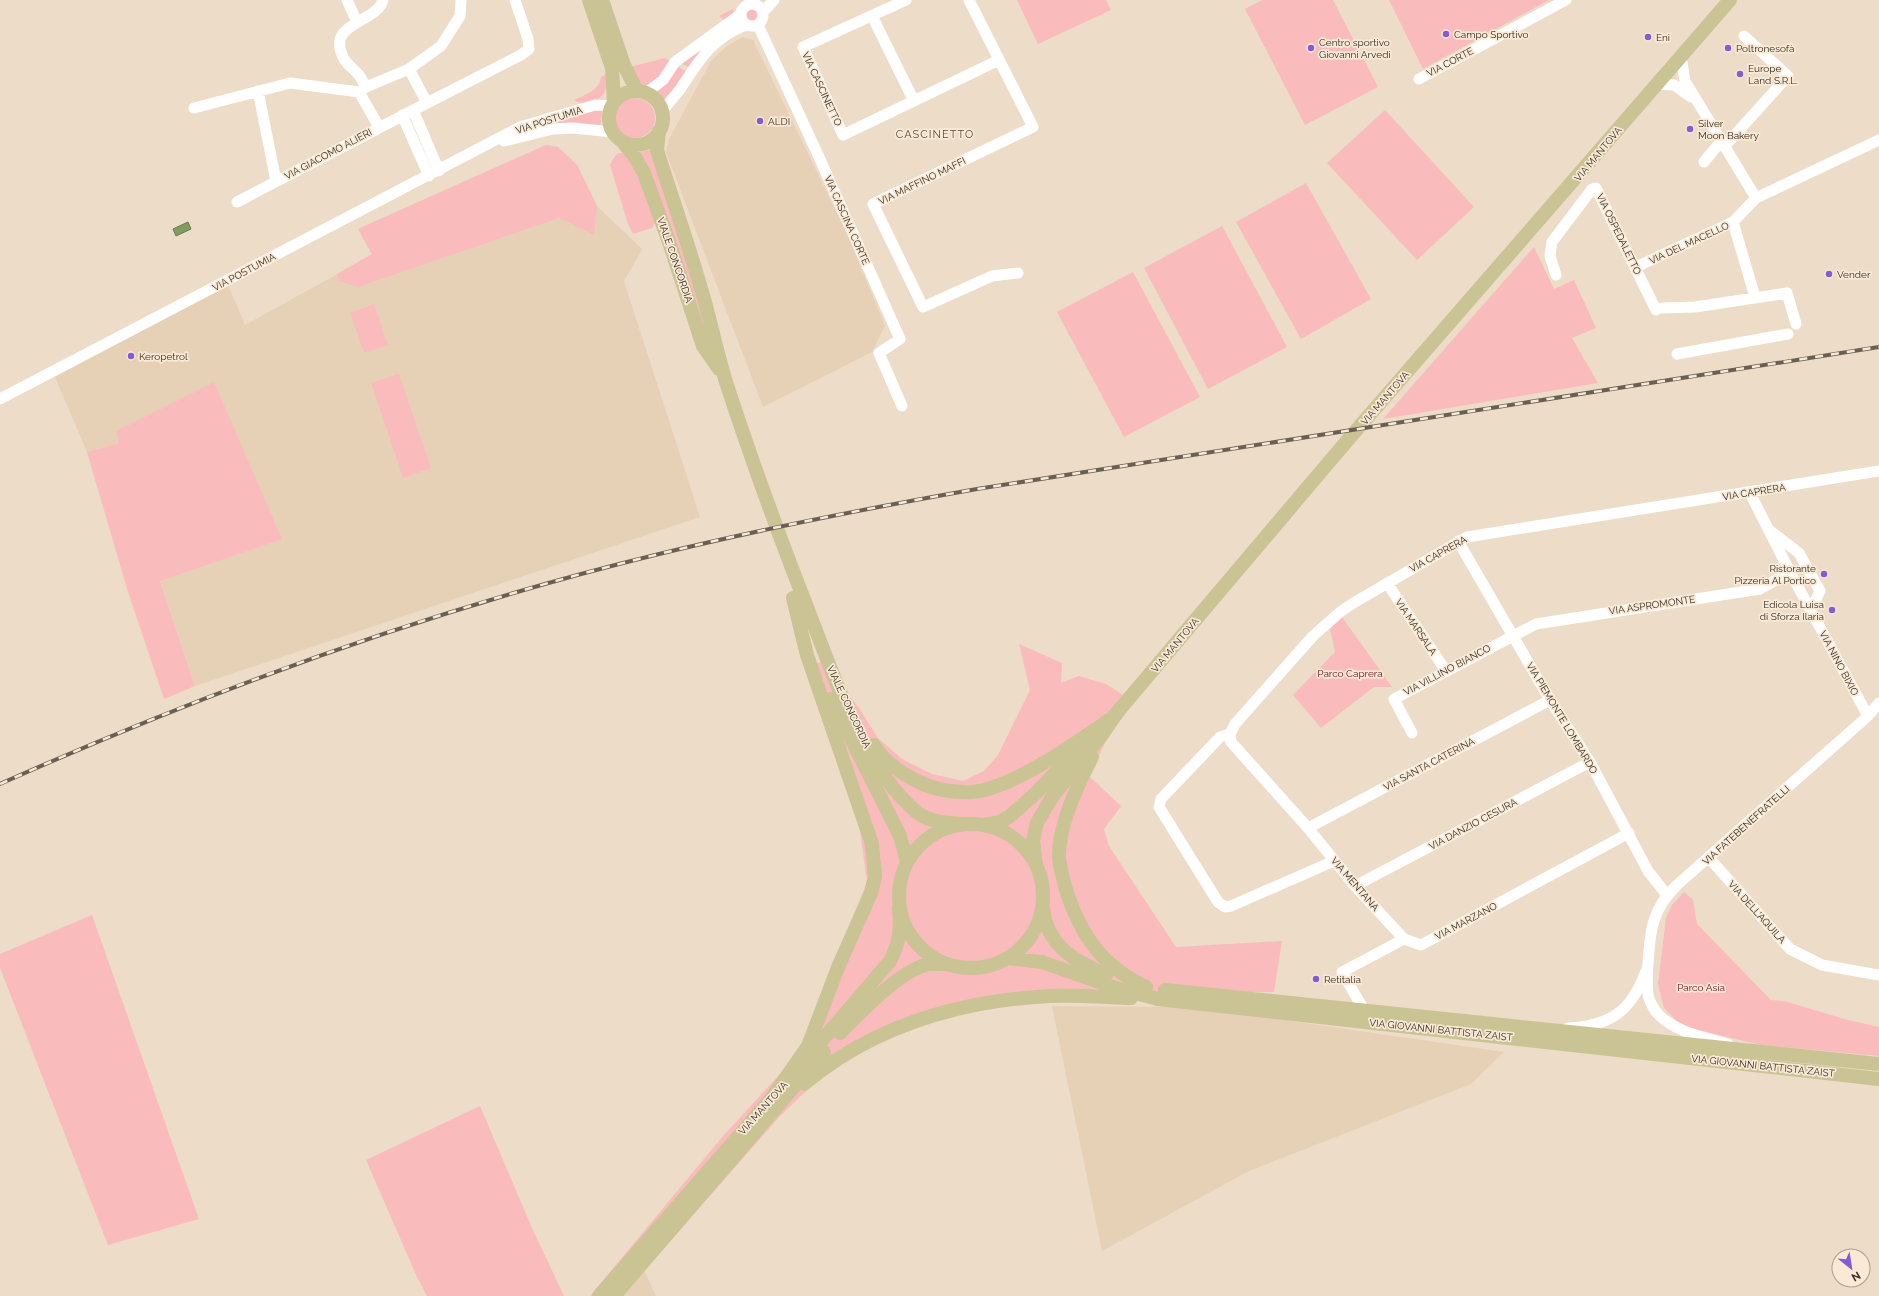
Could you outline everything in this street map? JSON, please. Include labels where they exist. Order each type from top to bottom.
[{"type":"main road","points":[[588,0],[612,68],[613,104],[609,119],[617,137],[630,144],[638,145],[646,143],[654,138],[659,132]]},
{"type":"main road","points":[[602,0],[624,64],[641,92],[656,101],[662,112]]},
{"type":"main road","name":"VIA MANTOVA","points":[[1103,730],[1346,442],[1571,185],[1730,0]]},
{"type":"main road","points":[[613,104],[624,94],[641,92]]},
{"type":"main road","name":"VIALE CONCORDIA","points":[[662,112],[662,125],[659,132],[657,150],[700,285],[726,380],[783,547],[845,704],[879,768],[913,810],[936,822],[984,825]]},
{"type":"main road","name":"VIALE CONCORDIA","points":[[617,137],[635,157],[644,173],[669,242],[703,346],[726,380]]},
{"type":"main road","name":"VIALE CONCORDIA","points":[[783,547],[793,598],[832,701],[900,836],[907,861]]},
{"type":"main road","points":[[772,1104],[808,1046],[839,965],[871,893],[875,877],[872,844],[807,655],[793,598]]},
{"type":"main road","points":[[828,664],[876,748],[887,762],[908,777],[928,787],[948,791],[972,792],[998,786],[1037,767],[1103,730]]},
{"type":"main road","points":[[984,825],[1000,822],[1010,816],[1103,730]]},
{"type":"main road","points":[[962,824],[945,828],[930,836],[917,847],[907,861],[899,884],[899,908],[903,922],[915,942],[931,957],[945,964],[970,968],[982,968],[1008,958],[1020,949],[1030,937],[1043,909],[1043,887],[1036,865],[1033,840],[1037,822],[1052,797],[1103,730]]},
{"type":"main road","points":[[1103,730],[1067,816],[1060,845],[1060,867],[1070,902],[1091,944],[1110,965],[1122,974],[1146,987]]},
{"type":"main road","points":[[984,825],[1001,830],[1015,839],[1027,851],[1036,865]]},
{"type":"main road","name":"VIA MANTOVA","points":[[614,1296],[890,961],[897,946],[901,929],[899,908]]},
{"type":"main road","name":"VIA GIOVANNI BATTISTA ZAIST","points":[[1043,909],[1045,924],[1053,940],[1070,955],[1107,976],[1129,983],[1161,990],[1879,1064]]},
{"type":"main road","name":"VIA GIOVANNI BATTISTA ZAIST","points":[[1008,958],[1042,962],[1116,988],[1158,999],[1879,1078]]},
{"type":"main road","name":"VIA MANTOVA","points":[[599,1296],[772,1104],[871,1002],[914,970],[929,964],[945,964]]},
{"type":"main road","points":[[772,1104],[807,1082],[855,1048],[905,1024],[929,1017],[983,1004],[1050,996],[1158,999]]},
{"type":"street","points":[[347,0],[357,22]]},
{"type":"street","points":[[379,126],[362,89],[359,75],[344,59],[340,50],[340,40],[346,30],[378,9],[383,0]]},
{"type":"street","points":[[194,108],[290,83],[362,89],[409,69],[441,46],[460,16],[461,0]]},
{"type":"street","name":"VIA GIACOMO ALIERI","points":[[237,202],[379,126],[521,55],[529,49],[528,39],[515,0]]},
{"type":"street","points":[[641,92],[663,80],[676,62],[753,6],[774,0]]},
{"type":"street","name":"VIA CASCINETTO","points":[[906,0],[803,48],[843,135],[914,101]]},
{"type":"street","name":"VIA MAFFINO MAFFI","points":[[970,0],[1032,127],[873,204],[923,307],[992,276],[1018,273]]},
{"type":"street","name":"VIA CORTE","points":[[1419,79],[1566,0]]},
{"type":"street","points":[[746,25],[742,20],[753,6]]},
{"type":"street","points":[[662,112],[680,89],[706,50],[723,36],[746,25],[758,25],[763,18],[753,6]]},
{"type":"street","points":[[872,16],[914,101],[999,60]]},
{"type":"street","name":"VIA CASCINA CORTE","points":[[758,25],[772,51],[900,339],[878,353],[902,406]]},
{"type":"street","points":[[1704,162],[1788,76],[1744,36]]},
{"type":"street","points":[[1680,57],[1682,76],[1756,198]]},
{"type":"street","points":[[409,69],[427,103]]},
{"type":"street","points":[[1657,84],[1674,85],[1681,88],[1697,103]]},
{"type":"street","points":[[258,91],[276,181]]},
{"type":"street","name":"VIA POSTUMIA","points":[[0,399],[520,127],[595,105],[613,104]]},
{"type":"street","points":[[413,110],[434,173]]},
{"type":"street","points":[[402,115],[434,173]]},
{"type":"street","name":"VIA POSTUMIA","points":[[488,145],[552,129],[572,128],[617,137]]},
{"type":"street","name":"VIA DEL MACELLO","points":[[1636,267],[1733,222],[1756,198],[1879,140]]},
{"type":"street","name":"VIA OSPEDALETTO","points":[[1556,275],[1550,256],[1552,242],[1592,189],[1596,188],[1659,309],[1695,307],[1756,297]]},
{"type":"street","points":[[1733,222],[1756,297],[1787,293],[1796,324]]},
{"type":"street","points":[[1677,354],[1788,334]]},
{"type":"street","name":"VIA CAPRERA","points":[[1230,734],[1234,724],[1313,636],[1340,612],[1467,537],[1503,530],[1879,472]]},
{"type":"street","name":"VIA NINO BIXIO","points":[[1750,492],[1790,572],[1868,716]]},
{"type":"street","name":"VIA NINO BIXIO","points":[[1770,530],[1799,553],[1820,591],[1811,610]]},
{"type":"street","name":"VIA PIEMONTE LOMBARDO","points":[[1458,541],[1550,700],[1590,762],[1648,871],[1667,895]]},
{"type":"street","name":"VIA ASPROMONTE","points":[[1513,635],[1546,621],[1760,589],[1790,572]]},
{"type":"street","name":"VIA MARSALA","points":[[1387,583],[1446,671]]},
{"type":"street","name":"VIA VILLINO BIANCO","points":[[1412,733],[1394,699],[1513,635]]},
{"type":"street","name":"VIA SANTA CATERINA","points":[[1308,828],[1550,700]]},
{"type":"street","name":"VIA FATEBENEFRATELLI","points":[[1751,1051],[1677,1028],[1657,1013],[1648,996],[1648,967],[1654,920],[1667,895],[1868,716],[1879,704]]},
{"type":"street","points":[[1308,828],[1231,742],[1230,734],[1220,737],[1166,794],[1161,800],[1159,807],[1218,902],[1224,907],[1231,906],[1334,860]]},
{"type":"street","name":"VIA DANZIO CESURA","points":[[1355,886],[1590,762]]},
{"type":"street","name":"VIA MENTANA","points":[[1308,828],[1355,886],[1404,938]]},
{"type":"street","name":"VIA MARZANO","points":[[1404,938],[1421,945],[1629,834]]},
{"type":"street","name":"VIA DELL'AQUILA","points":[[1709,858],[1790,949],[1822,965],[1879,976]]},
{"type":"street","points":[[1364,1010],[1342,972],[1404,938]]},
{"type":"street","name":"VIA FATEBENEFRATELLI","points":[[1540,1029],[1579,1027],[1596,1024],[1616,1014],[1627,1006],[1639,991],[1648,967]]},
{"type":"shaded area","points":[[743,37],[753,40],[849,238],[885,326],[872,352],[763,407],[666,152],[669,139],[711,61],[727,46]]},
{"type":"shaded area","points":[[546,145],[558,147],[577,165],[597,206],[642,249],[624,281],[700,517],[195,686],[160,581],[214,382],[116,431],[119,443],[87,452],[55,377],[228,285],[245,325],[372,255],[358,229]]},
{"type":"shaded area","points":[[188,222],[191,229],[176,236],[173,229]]},
{"type":"shaded area","points":[[1052,1006],[1178,1007],[1277,1019],[1504,1052],[1471,1084],[1249,1171],[1102,1251]]},
{"type":"shaded area","points":[[644,1270],[656,1296],[622,1296]]},
{"type":"green space","points":[[1017,0],[1106,0],[1111,10],[1038,44]]},
{"type":"green space","name":"Centro sportivo Giovanni Arvedi","points":[[1262,0],[1333,0],[1378,87],[1305,125],[1245,9]]},
{"type":"green space","name":"Campo Sportivo","points":[[1389,0],[1549,0],[1423,69]]},
{"type":"green space","points":[[733,9],[734,16],[726,21],[719,16]]},
{"type":"green space","points":[[754,9],[757,10],[757,20],[750,21],[747,20],[746,13],[747,10]]},
{"type":"green space","points":[[706,45],[690,68],[681,63]]},
{"type":"green space","points":[[665,58],[670,62],[661,75],[654,82],[646,86],[641,86],[630,67]]},
{"type":"green space","points":[[678,67],[687,72],[664,103],[654,92]]},
{"type":"green space","points":[[606,74],[606,89],[600,98],[587,103],[574,100],[595,89],[600,82],[601,77]]},
{"type":"green space","points":[[639,98],[646,101],[652,107],[655,118],[654,126],[646,135],[639,138],[631,138],[624,135],[616,126],[615,114],[618,107],[627,99]]},
{"type":"green space","points":[[596,109],[603,109],[600,127],[556,125],[555,121]]},
{"type":"green space","points":[[1385,110],[1474,207],[1417,260],[1327,163]]},
{"type":"green space","points":[[546,145],[558,147],[577,165],[597,206],[594,235],[559,218],[358,287],[339,281],[337,274],[372,254],[358,229]]},
{"type":"green space","points":[[651,149],[696,287],[708,340],[639,153]]},
{"type":"green space","points":[[619,153],[623,153],[631,159],[656,221],[652,228],[633,234],[628,224],[610,165],[615,156]]},
{"type":"green space","points":[[1306,183],[1371,299],[1301,339],[1236,222]]},
{"type":"green space","points":[[1222,226],[1287,347],[1208,389],[1144,268]]},
{"type":"green space","points":[[1534,247],[1554,289],[1574,280],[1596,328],[1572,338],[1598,383],[1383,419]]},
{"type":"green space","points":[[1133,272],[1200,397],[1124,437],[1057,312]]},
{"type":"green space","points":[[374,304],[388,345],[364,353],[350,313]]},
{"type":"green space","points":[[399,374],[431,468],[403,478],[371,383]]},
{"type":"green space","points":[[214,382],[282,539],[160,581],[195,686],[164,699],[128,592],[87,452],[119,443],[116,431]]},
{"type":"green space","name":"Parco Caprera","points":[[1342,617],[1392,687],[1374,687],[1321,728],[1293,695],[1335,652],[1330,629]]},
{"type":"green space","points":[[1019,644],[1062,663],[1061,683],[1079,676],[1106,684],[1134,702],[1107,739],[1089,776],[1121,806],[1104,829],[1109,846],[1176,947],[1282,941],[1274,992],[1023,994],[876,1034],[822,1076],[780,1116],[622,1296],[590,1296],[723,1136],[791,1062],[804,1040],[867,882],[859,823],[814,664],[822,662],[859,708],[878,738],[902,759],[932,774],[963,781],[984,771],[998,755],[1030,690]]},
{"type":"green space","name":"Parco Asia","points":[[1684,892],[1693,900],[1697,924],[1771,1000],[1784,1001],[1848,1020],[1879,1027],[1879,1056],[1761,1045],[1689,1028],[1677,1021],[1664,1008],[1658,984],[1666,918],[1672,905]]},
{"type":"green space","points":[[92,915],[199,1219],[108,1245],[0,968],[0,954]]},
{"type":"green space","points":[[480,1106],[532,1228],[564,1296],[427,1296],[417,1277],[366,1160]]},
{"type":"railway","points":[[0,784],[79,749],[160,716],[322,655],[487,601],[571,577],[695,545],[815,519],[977,489],[1879,347]]},
{"type":"place","name":"Campo Sportivo","points":[[1446,34]]},
{"type":"place","name":"Eni","points":[[1648,37]]},
{"type":"place","name":"Centro sportivo Giovanni Arvedi","points":[[1311,48]]},
{"type":"place","name":"Poltronesofà","points":[[1728,48]]},
{"type":"place","name":"Europe Land S.R.L.","points":[[1740,74]]},
{"type":"place","name":"ALDI","points":[[760,121]]},
{"type":"place","name":"Silver Moon Bakery","points":[[1690,129]]},
{"type":"place","name":"Vender","points":[[1829,274]]},
{"type":"place","name":"Keropetrol","points":[[131,356]]},
{"type":"place","name":"Ristorante Pizzeria Al Portico","points":[[1824,574]]},
{"type":"place","name":"Edicola Luisa di Sforza Ilaria","points":[[1832,610]]},
{"type":"place","name":"Retitalia","points":[[1316,979]]},
{"type":"district","name":"CASCINETTO","points":[[935,134]]}]
